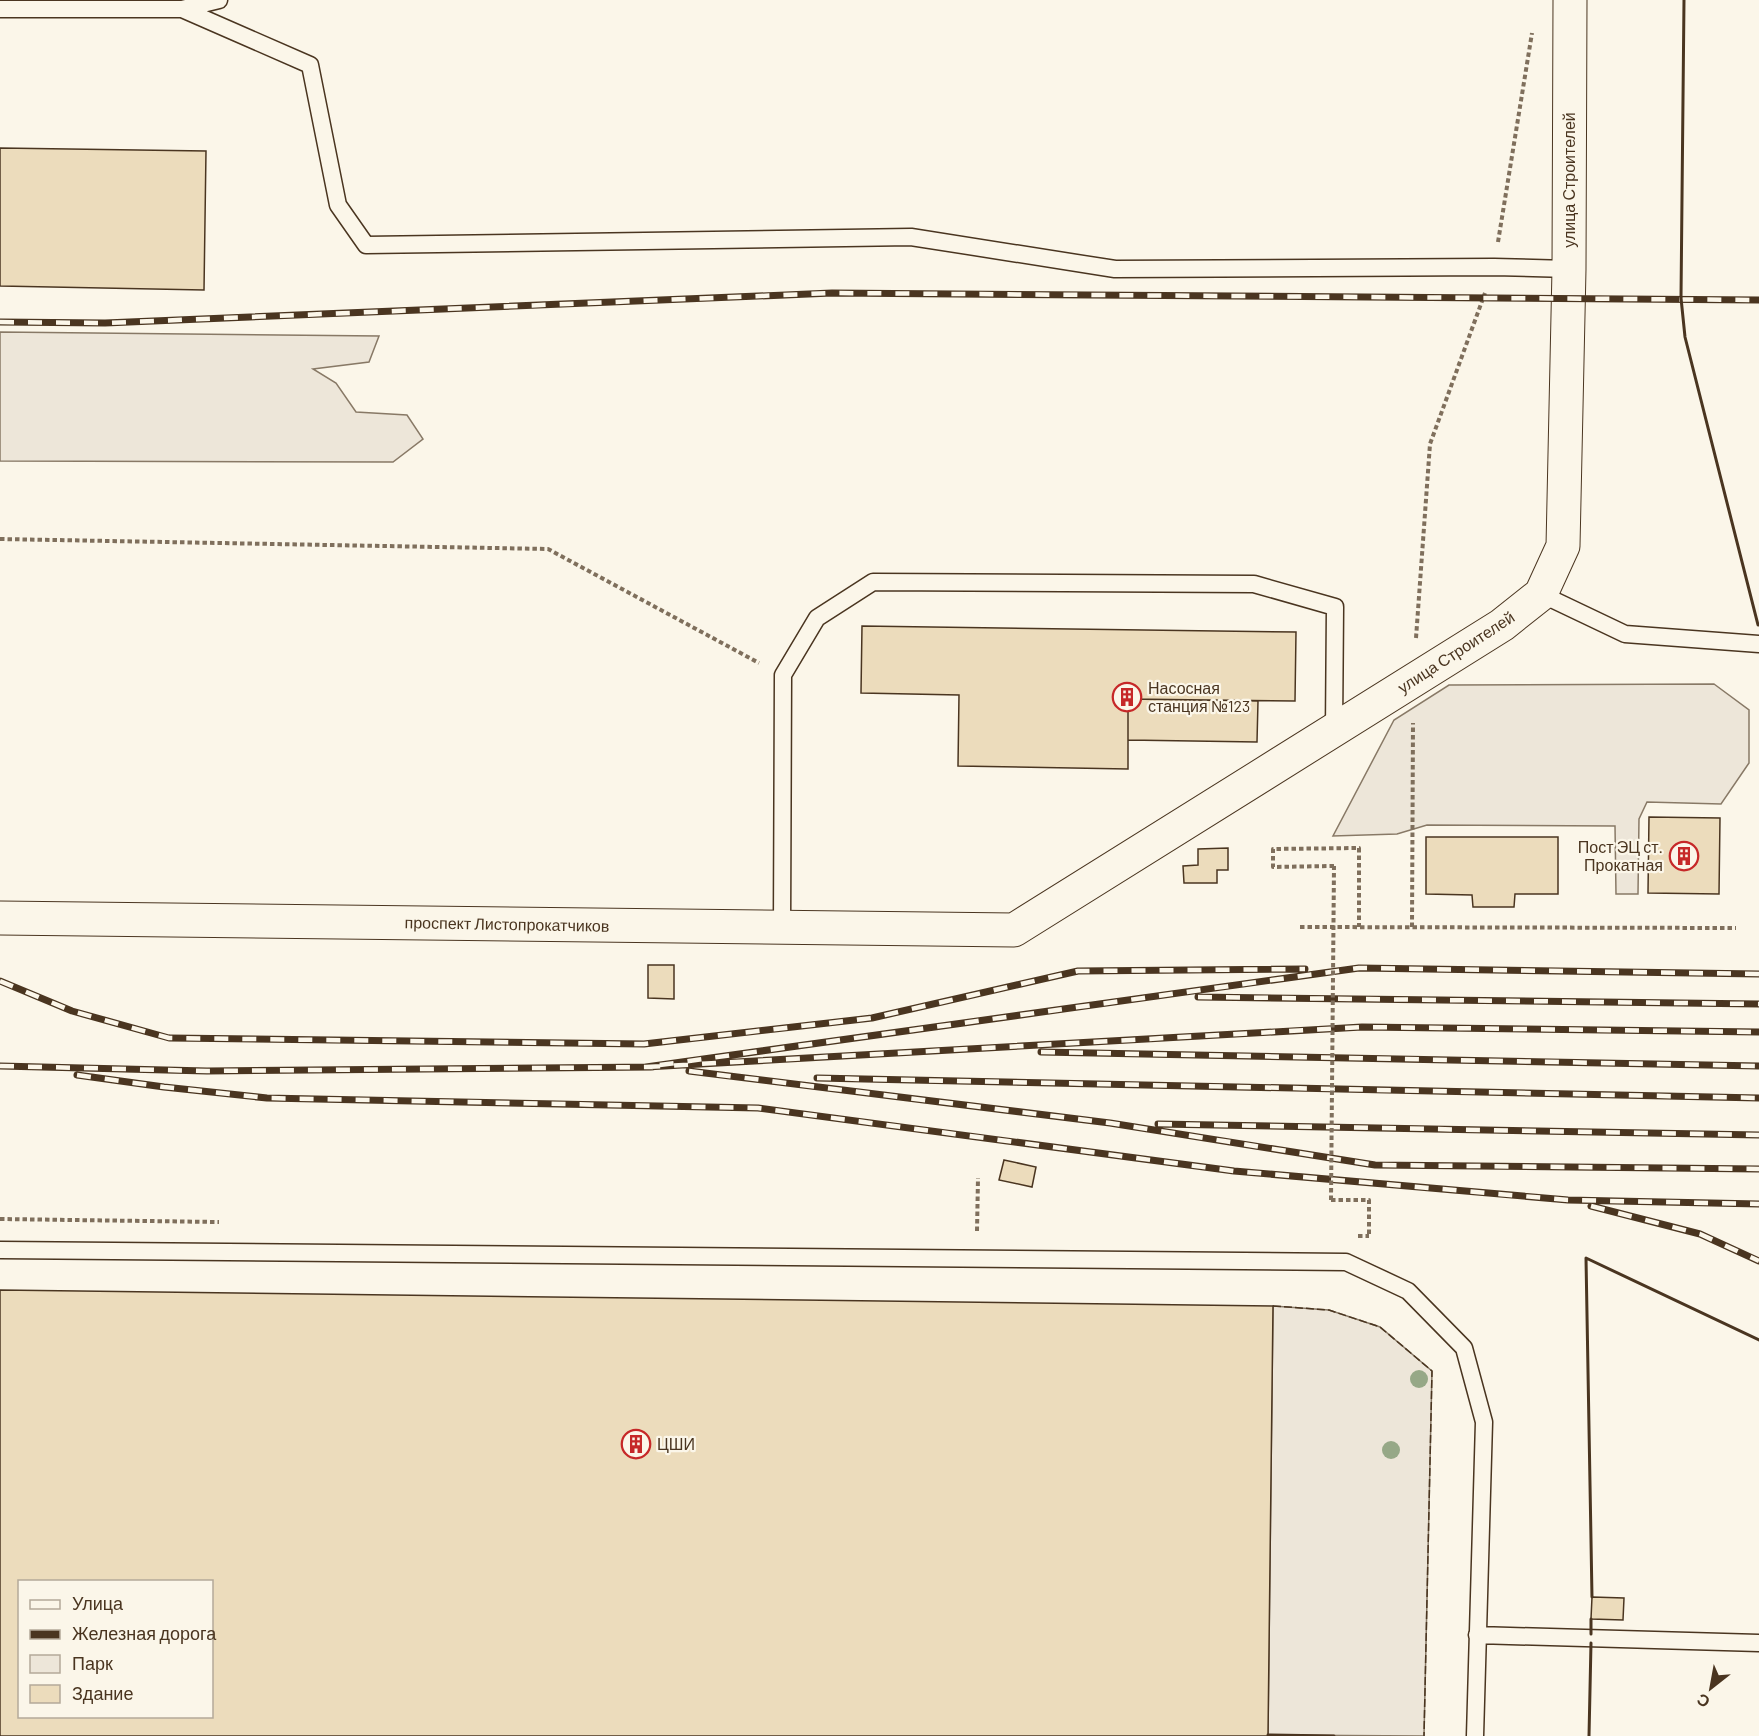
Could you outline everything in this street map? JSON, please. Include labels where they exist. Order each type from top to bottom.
[{"type":"street","name":"улица Строителей","points":[[1014,930],[1502,626],[1541,594],[1563,546],[1569,269],[1570,0]]},
{"type":"street","name":"проспект Листопрокатчиков","points":[[0,918],[1014,930]]},
{"type":"lane","points":[[0,9],[182,9],[219,0]]},
{"type":"lane","points":[[182,9],[310,65],[338,205],[366,245],[911,237],[1115,269],[1494,267],[1569,269]]},
{"type":"lane","points":[[782,927],[783,675],[817,618],[873,582],[1254,584],[1335,607],[1334,730]]},
{"type":"lane","points":[[1541,594],[1625,634],[1759,644]]},
{"type":"lane","points":[[0,1250],[1346,1262],[1408,1292],[1464,1348],[1484,1422],[1475,1736]]},
{"type":"lane","points":[[1477,1635],[1759,1643]]},
{"type":"path","points":[[1412,927],[1413,681],[1430,444],[1494,267],[1534,23]]},
{"type":"path","points":[[0,539],[548,549],[783,675]]},
{"type":"path","points":[[1346,1262],[1369,1236],[1369,1200],[1331,1200],[1334,866],[1273,867],[1273,849],[1359,848],[1359,927]]},
{"type":"path","points":[[1300,927],[1736,928]]},
{"type":"path","points":[[977,1231],[978,1178]]},
{"type":"green space","points":[[0,332],[379,336],[369,362],[313,369],[336,383],[356,412],[407,415],[423,439],[393,462],[0,461]]},
{"type":"green space","points":[[1714,684],[1749,710],[1749,763],[1721,804],[1647,802],[1639,819],[1638,894],[1616,894],[1615,826],[1427,825],[1397,834],[1333,836],[1394,720],[1449,685]]},
{"type":"green space","points":[[1273,1306],[1329,1310],[1380,1327],[1432,1371],[1424,1736],[1268,1735]]},
{"type":"building","points":[[0,148],[206,151],[204,290],[0,286]]},
{"type":"building","name":"Насосная станция №123","points":[[862,626],[1296,632],[1295,701],[1128,699],[1128,769],[958,766],[959,695],[861,693]]},
{"type":"building","points":[[1128,699],[1258,701],[1257,742],[1128,740]]},
{"type":"building","name":"Пост ЭЦ ст. Прокатная","points":[[1649,817],[1720,818],[1719,894],[1648,893]]},
{"type":"building","points":[[1426,837],[1558,837],[1558,894],[1515,894],[1514,907],[1473,907],[1472,895],[1426,894]]},
{"type":"building","points":[[1228,848],[1228,870],[1217,870],[1217,883],[1184,883],[1183,866],[1198,865],[1198,849]]},
{"type":"building","points":[[648,965],[674,965],[674,999],[648,998]]},
{"type":"building","points":[[1004,1160],[1036,1167],[1032,1187],[999,1180]]},
{"type":"building","name":"ЦШИ","points":[[0,1290],[1273,1306],[1268,1736],[0,1736]]},
{"type":"building","points":[[1592,1597],[1624,1598],[1623,1620],[1591,1619]]},
{"type":"railway","points":[[0,322],[105,323],[832,293],[1759,300]]},
{"type":"railway","points":[[1759,974],[1359,968],[646,1067],[1362,1027],[1759,1032]]},
{"type":"railway","points":[[0,981],[72,1011],[169,1038],[644,1044],[872,1018],[1078,971],[1305,969]]},
{"type":"railway","points":[[1198,997],[1759,1004]]},
{"type":"railway","points":[[1041,1052],[1759,1066]]},
{"type":"railway","points":[[0,1066],[207,1071],[653,1067]]},
{"type":"railway","points":[[689,1071],[1110,1123],[1375,1165],[1759,1169]]},
{"type":"railway","points":[[77,1075],[267,1098],[758,1108],[1234,1171],[1568,1200],[1759,1204]]},
{"type":"railway","points":[[817,1078],[1759,1098]]},
{"type":"railway","points":[[1158,1124],[1759,1135]]},
{"type":"railway","points":[[1591,1206],[1700,1234],[1759,1261]]},
{"type":"fence","points":[[1273,1306],[1329,1310],[1380,1327],[1432,1371],[1424,1736]]},
{"type":"wall","points":[[1684,0],[1681,298],[1685,337],[1758,625]]},
{"type":"wall","points":[[1592,1597],[1586,1258],[1759,1340]]},
{"type":"wall","points":[[1591,1619],[1591,1634]]},
{"type":"wall","points":[[1589,1736],[1591,1643]]},
{"type":"wall","points":[[1268,1735],[1334,1736]]},
{"type":"place","name":"Насосная станция №123","points":[[1127,697]]},
{"type":"place","name":"Пост ЭЦ ст. Прокатная","points":[[1684,856]]},
{"type":"place","name":"ЦШИ","points":[[636,1444]]}]
